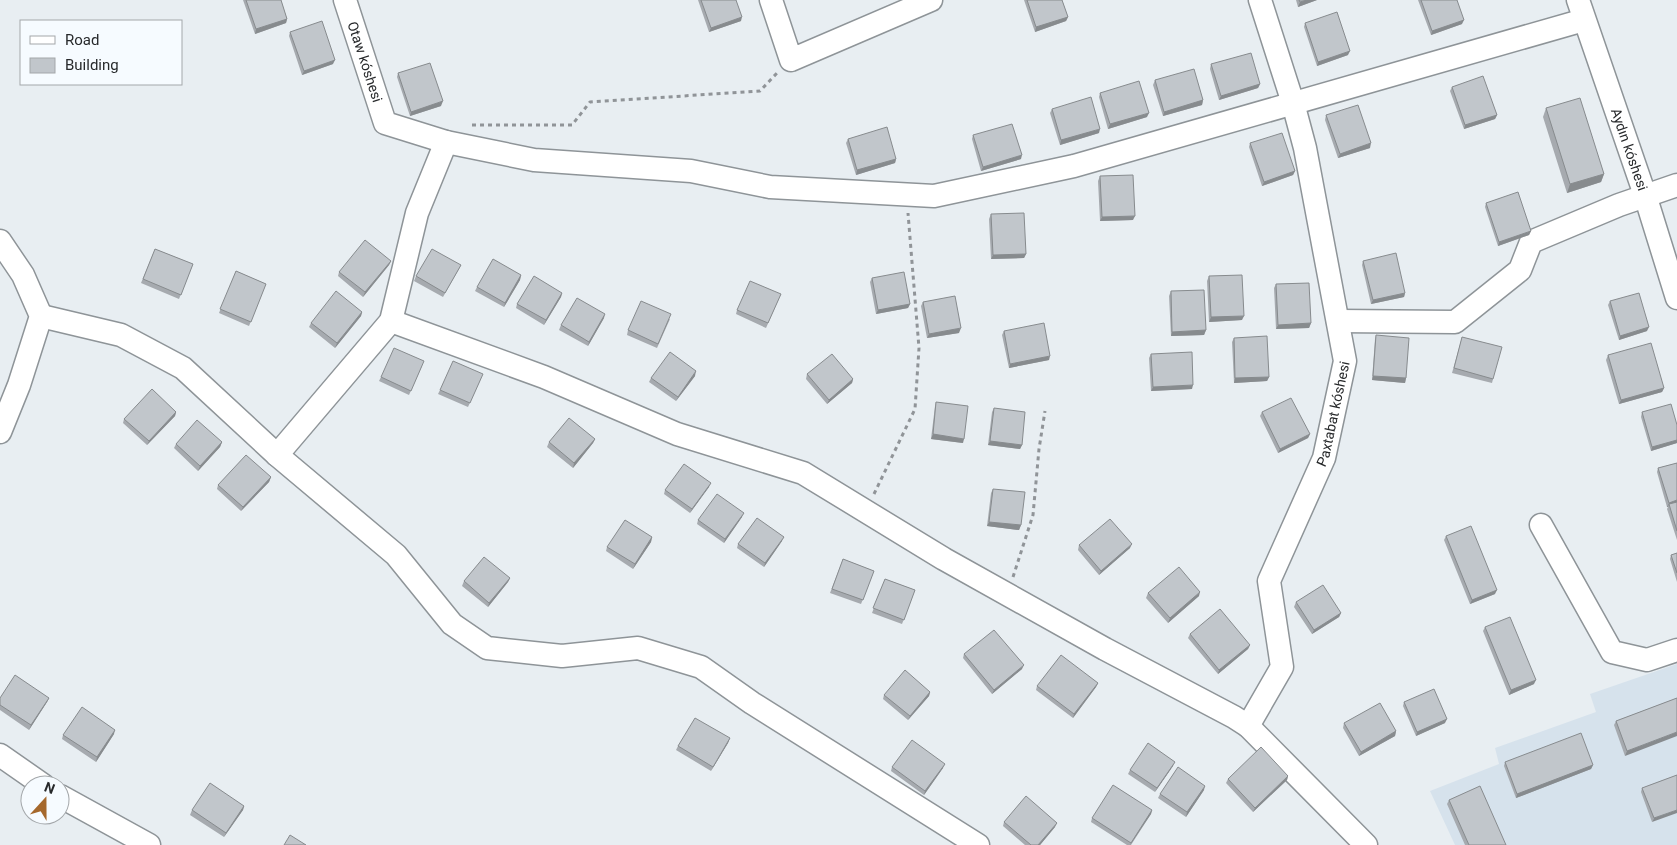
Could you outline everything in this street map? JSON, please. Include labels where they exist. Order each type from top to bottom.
[{"type":"street","name":"Otaw kóshesi","points":[[345,0],[385,123],[446,142]]},
{"type":"street","points":[[771,0],[791,60],[931,0]]},
{"type":"street","name":"Paxtabat kóshesi","points":[[1248,726],[1282,667],[1270,581],[1324,458],[1345,361],[1305,148],[1293,103],[1260,0]]},
{"type":"street","points":[[277,455],[391,321],[416,213],[446,142],[534,160],[691,171],[770,187],[934,196],[1074,166],[1293,103],[1581,10]]},
{"type":"street","name":"Aydın kóshesi","points":[[1581,10],[1672,266],[1677,298]]},
{"type":"street","points":[[1338,320],[1455,322],[1520,270],[1531,242],[1579,221],[1677,185]]},
{"type":"street","points":[[0,241],[23,275],[41,316],[19,385],[0,432]]},
{"type":"street","points":[[41,316],[120,335],[183,368],[277,455],[396,555],[452,624],[487,648],[562,656],[638,648],[701,667],[752,703],[978,845]]},
{"type":"street","points":[[391,321],[544,377],[677,434],[803,472],[944,559],[1248,726],[1366,845]]},
{"type":"street","points":[[1541,525],[1612,652],[1647,660],[1677,650]]},
{"type":"street","points":[[0,755],[29,775]]},
{"type":"street","points":[[70,802],[149,845]]},
{"type":"path","points":[[446,142],[462,125],[572,125],[590,102],[760,91],[791,60]]},
{"type":"path","points":[[865,511],[915,409],[919,348],[906,195]]},
{"type":"path","points":[[1008,594],[1033,515],[1039,449],[1045,411]]},
{"type":"shaded area","points":[[1677,664],[1677,845],[1455,845],[1430,791],[1499,764],[1495,748],[1596,712],[1590,694]]},
{"type":"building","points":[[246,0],[281,0],[287,19],[256,29]]},
{"type":"building","points":[[701,0],[736,0],[742,17],[711,28]]},
{"type":"building","points":[[1027,0],[1062,0],[1068,17],[1036,27]]},
{"type":"building","points":[[1421,0],[1457,0],[1464,20],[1432,31]]},
{"type":"building","points":[[1337,12],[1350,51],[1318,62],[1305,23]]},
{"type":"building","points":[[322,21],[335,60],[304,71],[290,32]]},
{"type":"building","points":[[1251,53],[1260,84],[1221,96],[1211,64]]},
{"type":"building","points":[[430,63],[443,101],[411,112],[398,73]]},
{"type":"building","points":[[1194,69],[1203,100],[1164,112],[1155,80]]},
{"type":"building","points":[[1483,76],[1497,115],[1465,125],[1452,87]]},
{"type":"building","points":[[1139,81],[1149,113],[1110,124],[1100,93]]},
{"type":"building","points":[[1091,97],[1100,129],[1061,140],[1052,109]]},
{"type":"building","points":[[1580,98],[1604,174],[1570,184],[1546,108]]},
{"type":"building","points":[[1358,105],[1371,143],[1340,154],[1326,115]]},
{"type":"building","points":[[1012,124],[1022,155],[983,167],[973,135]]},
{"type":"building","points":[[887,127],[896,159],[857,170],[848,139]]},
{"type":"building","points":[[1282,133],[1295,171],[1264,182],[1250,143]]},
{"type":"building","points":[[1133,175],[1135,216],[1102,217],[1100,176]]},
{"type":"building","points":[[1518,192],[1531,231],[1499,242],[1486,203]]},
{"type":"building","points":[[1024,213],[1026,254],[993,255],[991,214]]},
{"type":"building","points":[[365,240],[391,261],[365,292],[339,272]]},
{"type":"building","points":[[155,249],[193,264],[181,295],[143,279]]},
{"type":"building","points":[[432,249],[461,265],[445,293],[416,276]]},
{"type":"building","points":[[1396,253],[1405,293],[1373,300],[1363,261]]},
{"type":"building","points":[[493,259],[521,275],[505,303],[477,287]]},
{"type":"building","points":[[236,271],[266,284],[251,322],[220,309]]},
{"type":"building","points":[[904,272],[910,304],[878,310],[872,278]]},
{"type":"building","points":[[1242,275],[1244,316],[1211,317],[1209,276]]},
{"type":"building","points":[[534,276],[562,293],[546,320],[517,304]]},
{"type":"building","points":[[750,281],[781,294],[768,323],[737,310]]},
{"type":"building","points":[[1309,283],[1311,323],[1278,325],[1276,284]]},
{"type":"building","points":[[1204,290],[1206,330],[1172,332],[1171,291]]},
{"type":"building","points":[[336,291],[362,312],[337,343],[311,323]]},
{"type":"building","points":[[1639,293],[1649,327],[1620,336],[1610,301]]},
{"type":"building","points":[[955,296],[961,328],[929,334],[923,302]]},
{"type":"building","points":[[577,298],[605,314],[589,342],[561,325]]},
{"type":"building","points":[[641,301],[671,314],[658,344],[628,330]]},
{"type":"building","points":[[1044,323],[1050,356],[1010,364],[1004,331]]},
{"type":"building","points":[[1376,335],[1409,338],[1406,378],[1373,376]]},
{"type":"building","points":[[1267,336],[1269,377],[1235,378],[1234,338]]},
{"type":"building","points":[[1462,337],[1502,347],[1493,379],[1454,368]]},
{"type":"building","points":[[1651,343],[1664,388],[1621,400],[1608,355]]},
{"type":"building","points":[[394,348],[424,361],[411,391],[381,377]]},
{"type":"building","points":[[670,352],[696,371],[678,397],[651,378]]},
{"type":"building","points":[[1192,352],[1193,385],[1153,387],[1151,354]]},
{"type":"building","points":[[832,354],[853,379],[829,400],[807,374]]},
{"type":"building","points":[[453,361],[483,374],[470,403],[440,390]]},
{"type":"building","points":[[152,389],[176,412],[149,441],[124,419]]},
{"type":"building","points":[[1291,398],[1310,434],[1280,449],[1262,412]]},
{"type":"building","points":[[936,402],[968,406],[964,439],[933,434]]},
{"type":"building","points":[[1671,404],[1677,425],[1677,440],[1652,447],[1642,412]]},
{"type":"building","points":[[994,408],[1025,412],[1022,445],[990,441]]},
{"type":"building","points":[[569,418],[595,439],[574,463],[549,442]]},
{"type":"building","points":[[197,420],[222,442],[200,466],[176,444]]},
{"type":"building","points":[[246,455],[271,477],[243,507],[218,485]]},
{"type":"building","points":[[1677,463],[1677,500],[1669,503],[1658,468]]},
{"type":"building","points":[[684,464],[711,483],[692,509],[665,490]]},
{"type":"building","points":[[993,489],[1025,492],[1021,525],[989,522]]},
{"type":"building","points":[[717,494],[744,513],[725,539],[698,520]]},
{"type":"building","points":[[1677,502],[1677,531],[1669,504]]},
{"type":"building","points":[[757,518],[784,537],[765,563],[738,544]]},
{"type":"building","points":[[1110,519],[1132,544],[1101,571],[1079,545]]},
{"type":"building","points":[[625,520],[652,537],[635,564],[607,547]]},
{"type":"building","points":[[1471,526],[1497,590],[1472,600],[1446,536]]},
{"type":"building","points":[[1677,553],[1677,573],[1671,555]]},
{"type":"building","points":[[484,557],[510,578],[489,603],[464,581]]},
{"type":"building","points":[[843,559],[874,571],[863,600],[832,589]]},
{"type":"building","points":[[1179,567],[1200,592],[1170,618],[1148,593]]},
{"type":"building","points":[[885,579],[915,590],[904,620],[873,608]]},
{"type":"building","points":[[1323,585],[1341,613],[1314,630],[1296,602]]},
{"type":"building","points":[[1220,609],[1250,645],[1219,670],[1190,634]]},
{"type":"building","points":[[1510,617],[1536,680],[1511,690],[1485,627]]},
{"type":"building","points":[[994,630],[1024,665],[994,690],[964,654]]},
{"type":"building","points":[[1061,655],[1098,683],[1074,714],[1037,686]]},
{"type":"building","points":[[905,670],[930,692],[910,716],[884,695]]},
{"type":"building","points":[[15,675],[49,698],[31,725],[0,705],[0,698]]},
{"type":"building","points":[[1434,689],[1447,719],[1417,732],[1404,702]]},
{"type":"building","points":[[1677,698],[1677,732],[1627,751],[1616,721]]},
{"type":"building","points":[[1380,703],[1396,731],[1361,752],[1344,723]]},
{"type":"building","points":[[82,707],[115,730],[97,757],[63,735]]},
{"type":"building","points":[[695,718],[730,738],[713,767],[678,746]]},
{"type":"building","points":[[1581,733],[1593,765],[1517,794],[1505,762]]},
{"type":"building","points":[[912,740],[945,764],[925,791],[892,767]]},
{"type":"building","points":[[1148,743],[1175,762],[1157,788],[1130,770]]},
{"type":"building","points":[[1261,747],[1288,776],[1255,808],[1228,779]]},
{"type":"building","points":[[1178,767],[1205,786],[1187,812],[1160,794]]},
{"type":"building","points":[[1677,775],[1677,810],[1654,818],[1642,788]]},
{"type":"building","points":[[210,783],[244,806],[226,833],[192,810]]},
{"type":"building","points":[[1113,785],[1152,810],[1131,843],[1092,818]]},
{"type":"building","points":[[1480,786],[1506,845],[1469,845],[1449,800]]},
{"type":"building","points":[[1026,796],[1057,823],[1038,845],[1031,845],[1004,822]]},
{"type":"building","points":[[290,835],[306,845],[284,845]]}]
